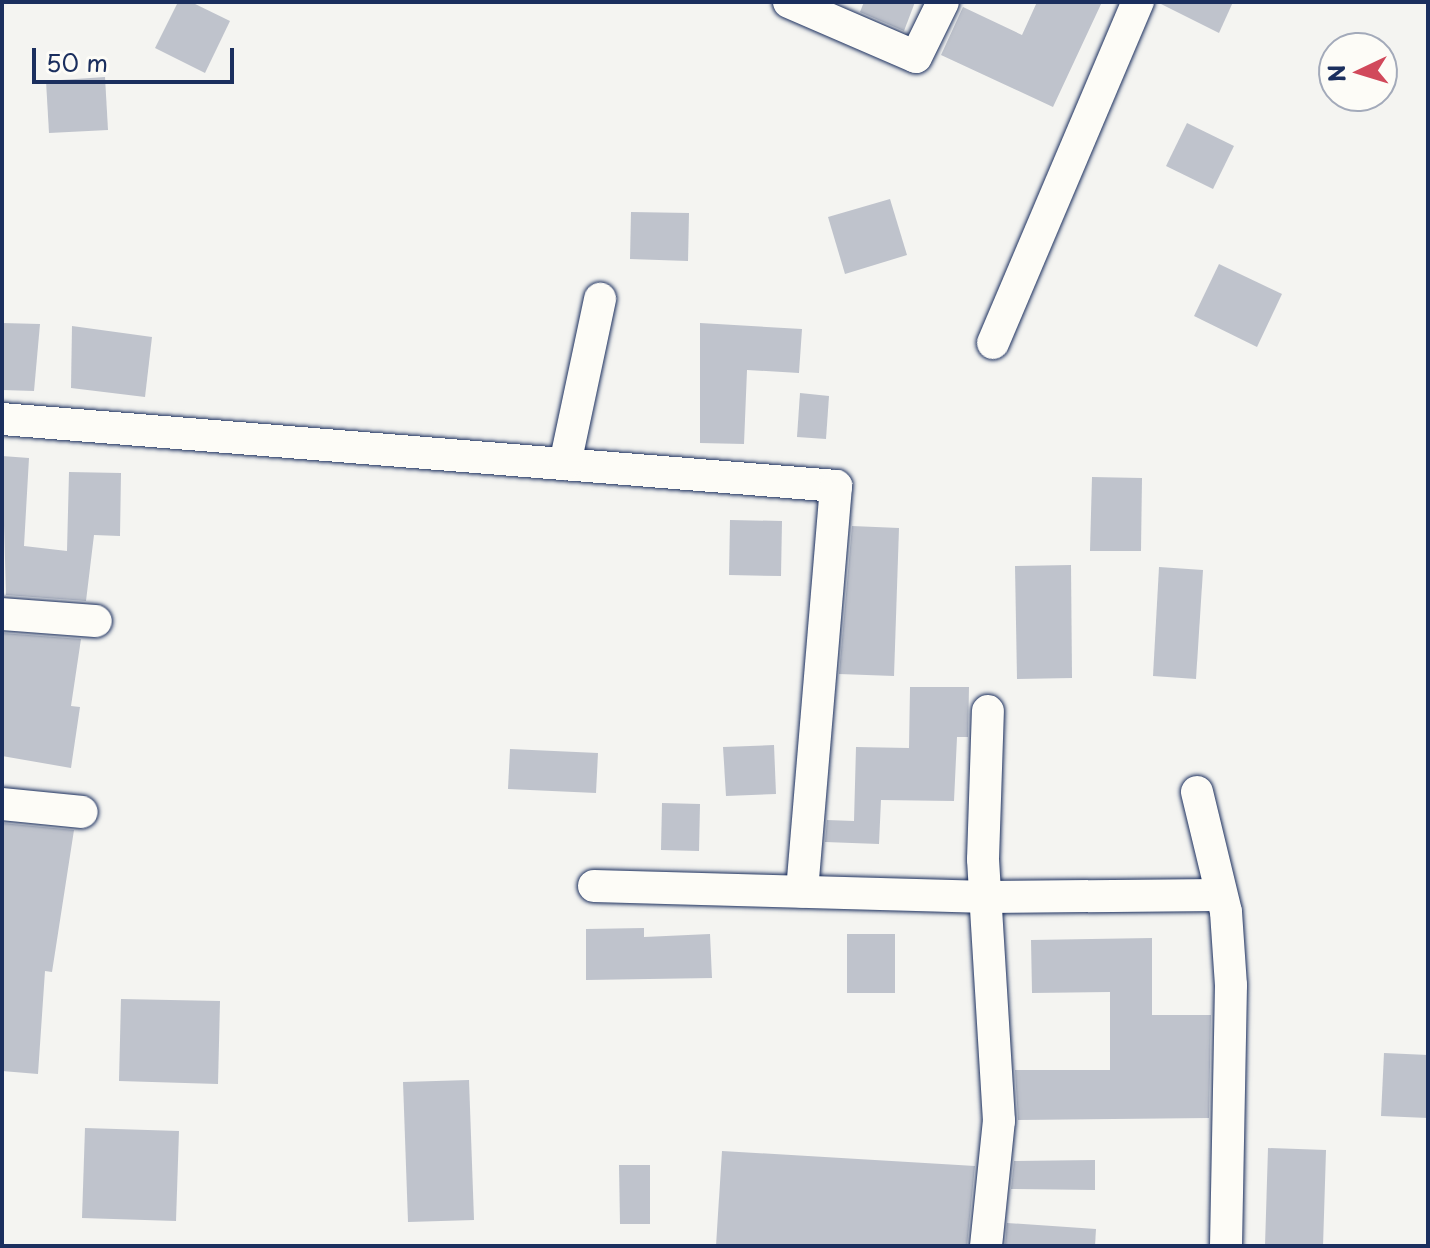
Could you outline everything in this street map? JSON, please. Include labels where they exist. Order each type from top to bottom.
[{"type":"street","points":[[789,2],[916,57],[943,2]]},
{"type":"street","points":[[993,343],[1138,2]]},
{"type":"street","points":[[565,464],[600,299]]},
{"type":"street","points":[[2,419],[836,486],[802,892]]},
{"type":"street","points":[[2,614],[96,621]]},
{"type":"street","points":[[986,1246],[999,1121],[988,897],[983,859],[988,711]]},
{"type":"street","points":[[1197,792],[1218,895],[1226,912],[1231,985],[1226,1246]]},
{"type":"street","points":[[2,804],[82,812]]},
{"type":"street","points":[[594,886],[988,897],[1218,895]]},
{"type":"building","points":[[178,2],[191,2],[230,21],[205,73],[155,48]]},
{"type":"building","points":[[864,2],[915,2],[904,31],[860,12]]},
{"type":"building","points":[[1037,2],[1102,2],[1053,107],[941,55],[963,7],[1022,35]]},
{"type":"building","points":[[1157,2],[1233,2],[1219,33]]},
{"type":"building","points":[[105,77],[108,130],[49,133],[46,81]]},
{"type":"building","points":[[1187,123],[1234,146],[1213,189],[1166,166]]},
{"type":"building","points":[[890,199],[907,255],[845,274],[828,217]]},
{"type":"building","points":[[631,212],[689,213],[688,261],[630,259]]},
{"type":"building","points":[[1219,264],[1282,294],[1257,347],[1194,316]]},
{"type":"building","points":[[2,323],[40,324],[34,391],[2,390]]},
{"type":"building","points":[[700,323],[802,329],[799,373],[747,370],[744,444],[700,443]]},
{"type":"building","points":[[72,326],[152,337],[145,397],[71,388]]},
{"type":"building","points":[[800,393],[829,396],[826,439],[797,437]]},
{"type":"building","points":[[2,456],[29,458],[24,546],[67,551],[69,472],[121,473],[120,536],[94,535],[86,601],[6,595]]},
{"type":"building","points":[[1092,477],[1142,478],[1141,551],[1090,551]]},
{"type":"building","points":[[730,520],[782,521],[781,576],[729,575]]},
{"type":"building","points":[[852,526],[899,528],[894,676],[839,674]]},
{"type":"building","points":[[1071,565],[1072,678],[1017,679],[1015,566]]},
{"type":"building","points":[[1159,567],[1203,570],[1196,679],[1153,676]]},
{"type":"building","points":[[2,633],[81,639],[71,706],[80,707],[71,768],[2,756]]},
{"type":"building","points":[[910,687],[969,687],[968,737],[957,737],[954,801],[881,800],[879,844],[825,842],[827,820],[854,821],[856,747],[909,748]]},
{"type":"building","points":[[774,745],[776,794],[726,796],[723,747]]},
{"type":"building","points":[[510,749],[598,753],[596,793],[508,789]]},
{"type":"building","points":[[662,803],[700,804],[699,851],[661,850]]},
{"type":"building","points":[[2,823],[74,830],[52,972],[45,971],[38,1074],[2,1071]]},
{"type":"building","points":[[644,928],[644,937],[710,934],[712,978],[586,980],[586,929]]},
{"type":"building","points":[[847,934],[895,934],[895,993],[847,993]]},
{"type":"building","points":[[1152,938],[1152,1015],[1211,1015],[1209,1118],[1018,1120],[1015,1070],[1110,1070],[1110,992],[1032,993],[1031,940]]},
{"type":"building","points":[[121,999],[220,1001],[218,1084],[119,1081]]},
{"type":"building","points":[[1384,1053],[1428,1055],[1428,1118],[1381,1116]]},
{"type":"building","points":[[469,1080],[474,1220],[408,1222],[403,1082]]},
{"type":"building","points":[[85,1128],[179,1131],[176,1221],[82,1218]]},
{"type":"building","points":[[1268,1148],[1326,1150],[1323,1246],[1265,1246]]},
{"type":"building","points":[[722,1151],[975,1166],[967,1246],[716,1246]]},
{"type":"building","points":[[1095,1160],[1095,1190],[1011,1189],[1014,1161]]},
{"type":"building","points":[[619,1165],[650,1165],[650,1224],[620,1224]]},
{"type":"building","points":[[1007,1223],[1096,1229],[1095,1246],[1005,1246]]}]
